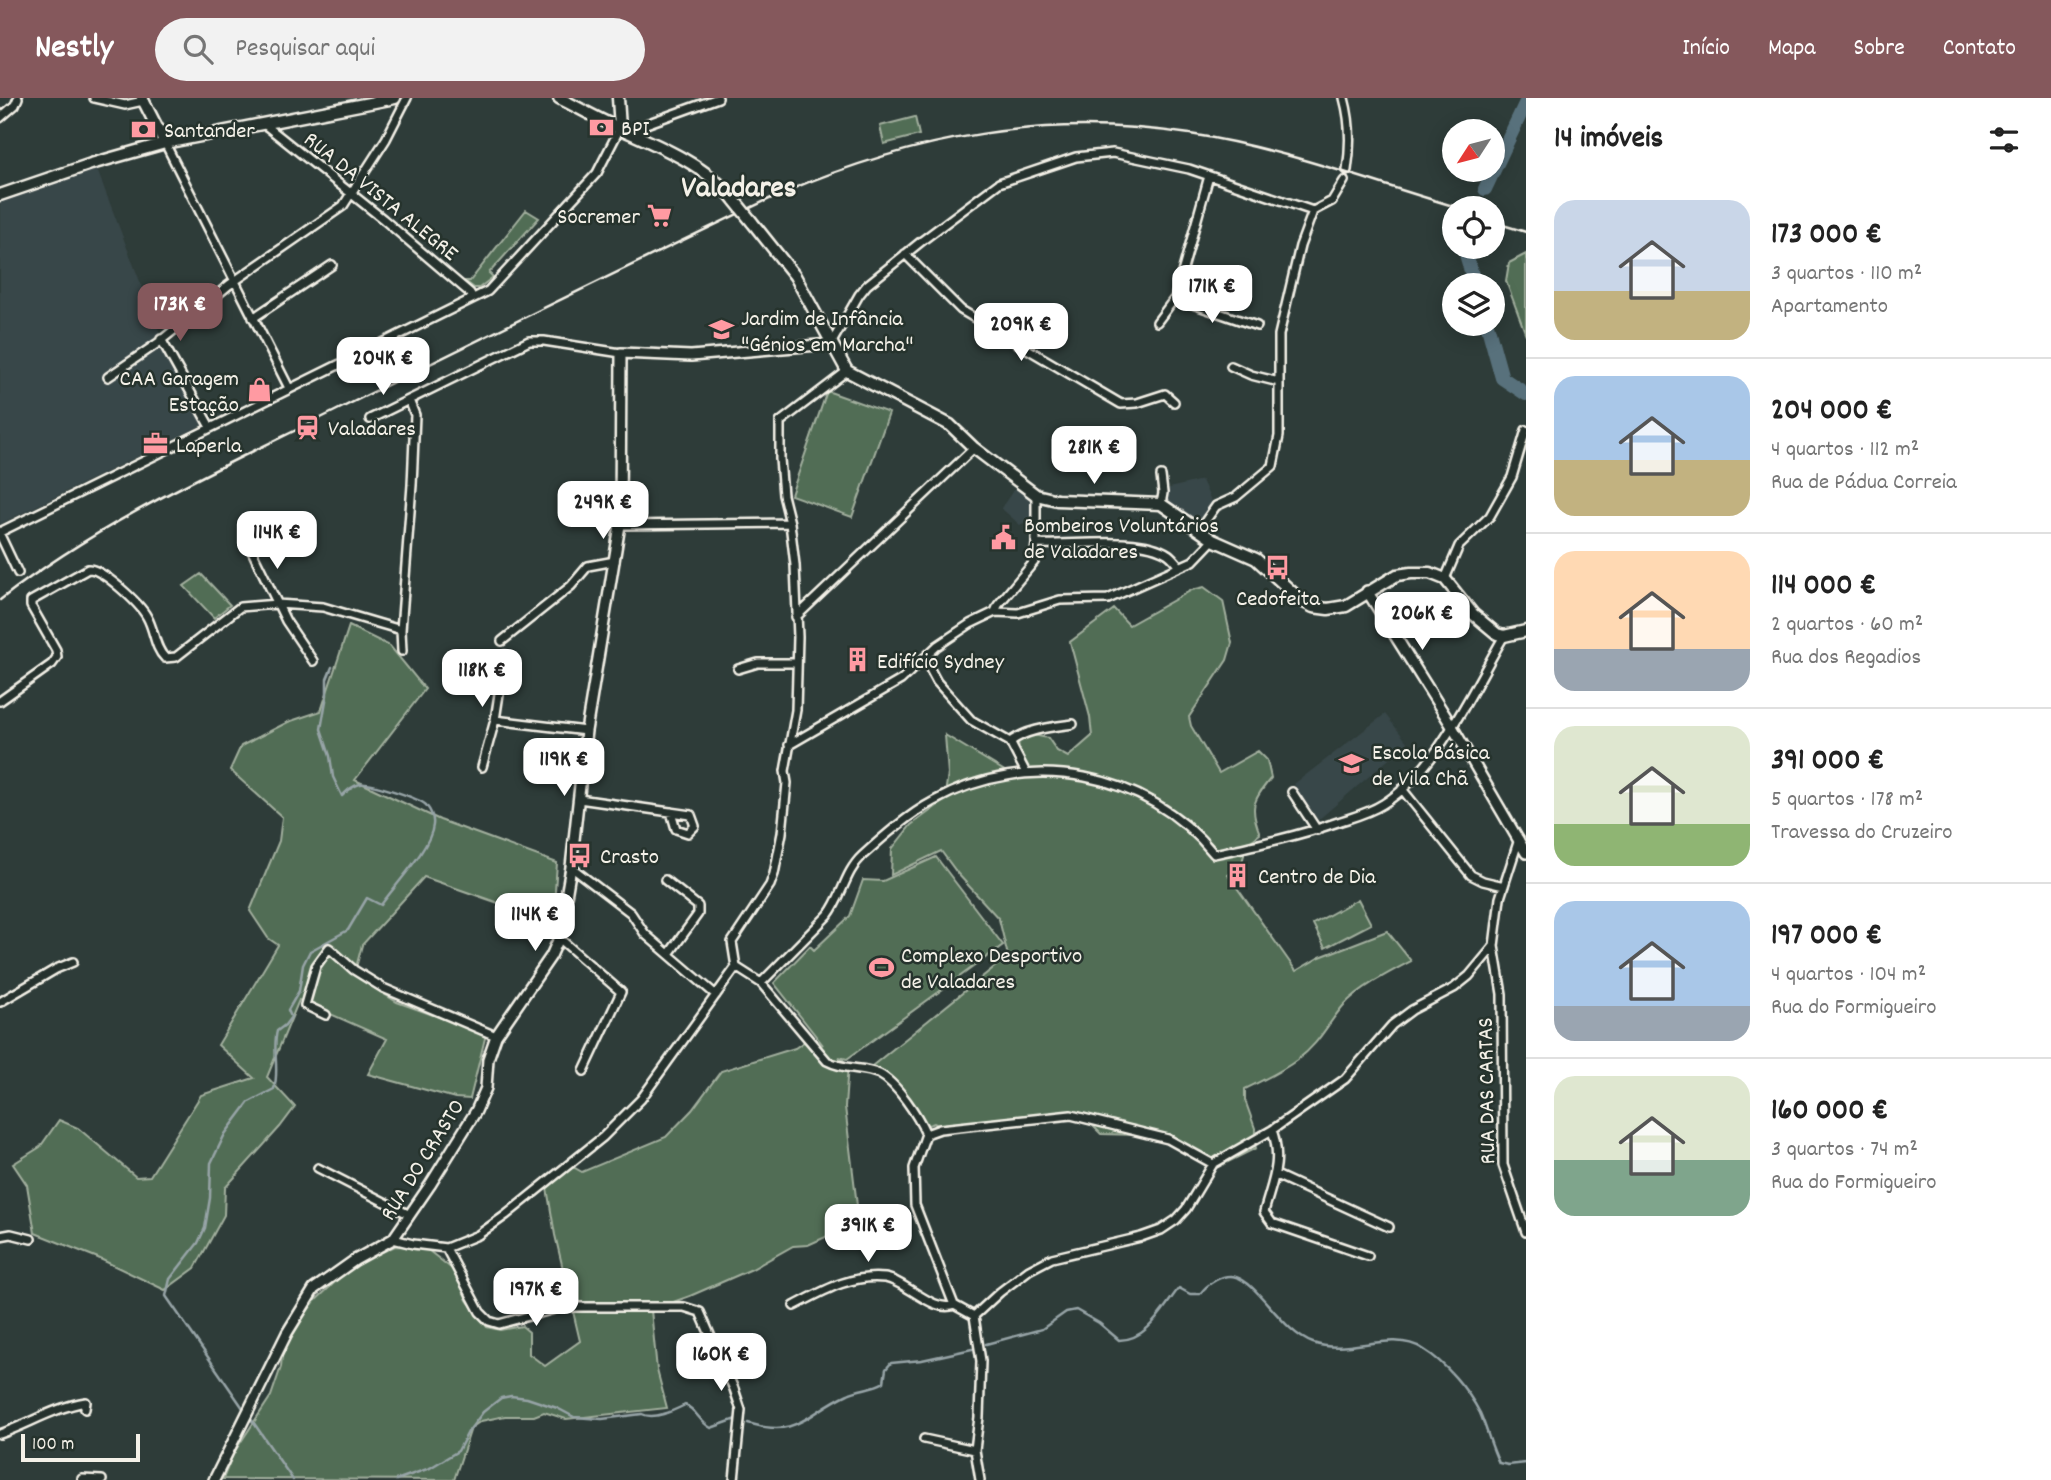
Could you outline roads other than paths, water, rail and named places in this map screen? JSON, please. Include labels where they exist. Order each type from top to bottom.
[{"type":"main road","points":[[0,195],[165,143],[395,98]]},
{"type":"main road","points":[[559,98],[638,135],[725,187],[795,276],[847,371],[950,425],[974,448],[1036,495],[1057,500],[1161,504],[1213,540],[1256,559],[1302,601],[1313,607],[1328,610],[1346,606],[1385,580],[1411,573],[1430,573],[1444,579],[1473,614],[1497,635],[1526,631]]},
{"type":"main road","points":[[618,98],[620,128]]},
{"type":"main road","points":[[142,99],[165,143]]},
{"type":"street","points":[[0,118],[15,105],[18,98]]},
{"type":"street","points":[[94,98],[125,105],[142,99]]},
{"type":"street","points":[[108,377],[161,340],[234,282],[343,206],[386,139],[407,98]]},
{"type":"street","points":[[638,135],[646,124],[718,98]]},
{"type":"street","points":[[1344,98],[1351,145],[1347,170]]},
{"type":"street","name":"RUA DA VISTA ALEGRE","points":[[264,124],[393,228],[473,298]]},
{"type":"street","points":[[18,573],[0,534],[488,291],[591,179],[620,128]]},
{"type":"street","points":[[165,143],[289,388]]},
{"type":"street","points":[[370,419],[529,341],[621,353],[691,356],[830,344],[859,295],[905,254],[999,183],[1076,157],[1113,153],[1189,169],[1312,211]]},
{"type":"street","points":[[1157,322],[1175,298],[1209,176]]},
{"type":"street","points":[[1199,530],[1216,506],[1236,497],[1273,466],[1279,436],[1279,335],[1300,246],[1312,211],[1332,201],[1344,181]]},
{"type":"street","points":[[905,254],[961,310],[1121,404],[1165,394],[1174,402]]},
{"type":"street","points":[[253,318],[332,265]]},
{"type":"street","points":[[1175,298],[1257,326]]},
{"type":"street","points":[[161,340],[211,427]]},
{"type":"street","name":"RUA DO CRASTO","points":[[214,1480],[287,1333],[314,1289],[355,1260],[393,1239],[476,1111],[486,1088],[488,1059],[496,1036],[551,956],[559,938],[571,867],[586,732],[620,525],[621,353]]},
{"type":"street","points":[[1231,366],[1251,375],[1279,382]]},
{"type":"street","points":[[393,1239],[446,1248],[478,1235],[603,1137],[641,1099],[736,967],[732,942],[763,897],[774,874],[782,833],[787,783],[785,771],[796,710],[795,565],[790,523],[783,495],[779,422],[847,371]]},
{"type":"street","points":[[402,651],[401,629],[415,426],[415,415],[409,400]]},
{"type":"street","points":[[1444,579],[1459,546],[1490,516],[1507,485],[1526,430]]},
{"type":"street","points":[[796,617],[974,448]]},
{"type":"street","points":[[1161,476],[1161,504]]},
{"type":"street","points":[[995,612],[1034,562],[1037,544],[1036,495]]},
{"type":"street","points":[[620,525],[790,523]]},
{"type":"street","points":[[789,745],[901,680],[937,646],[970,624],[995,612],[1018,613],[1060,600],[1108,598],[1193,561],[1213,540]]},
{"type":"street","points":[[1037,544],[1070,546],[1134,543],[1168,553],[1180,566]]},
{"type":"street","points":[[251,549],[286,621],[313,661]]},
{"type":"street","points":[[502,641],[571,586],[588,566],[615,561]]},
{"type":"street","points":[[0,701],[52,664],[57,657],[56,650],[31,606],[31,601],[88,569],[98,570],[141,608],[149,619],[159,652],[165,658],[176,657],[240,607],[277,604],[323,607],[401,629]]},
{"type":"street","points":[[1367,592],[1453,728],[1526,853]]},
{"type":"street","points":[[761,983],[828,915],[836,904],[851,868],[861,857],[935,800],[1007,776],[1026,773],[1077,775],[1113,785],[1173,813],[1188,825],[1214,854],[1317,830],[1384,804],[1402,789],[1434,754],[1453,728],[1504,636]]},
{"type":"street","points":[[482,767],[495,720],[505,656]]},
{"type":"street","points":[[924,658],[937,682],[971,720],[1010,742],[1026,773]]},
{"type":"street","points":[[738,669],[758,663],[797,663]]},
{"type":"street","points":[[495,720],[586,732]]},
{"type":"street","points":[[1010,742],[1018,736],[1034,731],[1073,724]]},
{"type":"street","points":[[1402,789],[1471,875],[1504,886]]},
{"type":"street","points":[[1292,792],[1317,830]]},
{"type":"street","points":[[579,799],[671,812]]},
{"type":"street","name":"RUA DAS CARTAS","points":[[1519,838],[1504,886],[1494,946],[1502,994],[1503,1165],[1526,1231]]},
{"type":"street","points":[[571,867],[631,913],[645,933],[716,995]]},
{"type":"street","points":[[665,880],[698,906],[698,914],[668,954]]},
{"type":"street","points":[[559,938],[621,992],[584,1071]]},
{"type":"street","points":[[974,1317],[1028,1270],[1052,1258],[1141,1237],[1161,1230],[1176,1220],[1186,1209],[1213,1164],[1272,1130],[1345,1079],[1392,1025],[1412,1010],[1454,988],[1469,976],[1494,946]]},
{"type":"street","points":[[326,1015],[305,1005],[316,966],[329,947],[354,970],[383,988],[496,1036]]},
{"type":"street","points":[[0,1002],[73,962]]},
{"type":"street","points":[[736,967],[761,983],[827,1061],[840,1068],[881,1075],[917,1114],[926,1134],[915,1168],[915,1205],[954,1305],[974,1317],[981,1361],[975,1450],[980,1480]]},
{"type":"street","points":[[926,1134],[940,1129],[1072,1115],[1168,1139],[1213,1164]]},
{"type":"street","points":[[1272,1130],[1278,1146],[1276,1175],[1264,1212],[1266,1218],[1272,1223],[1368,1256]]},
{"type":"street","points":[[318,1168],[410,1214]]},
{"type":"street","points":[[1276,1175],[1389,1227]]},
{"type":"street","points":[[0,1236],[11,1234],[31,1239]]},
{"type":"street","points":[[446,1248],[480,1312],[489,1321],[499,1324],[562,1307],[684,1307],[700,1312],[741,1410],[734,1480]]},
{"type":"street","points":[[794,1306],[856,1278],[886,1278],[936,1304],[948,1308],[954,1305]]},
{"type":"street","points":[[0,1434],[86,1402],[85,1409]]},
{"type":"street","points":[[924,1438],[975,1450]]},
{"type":"street","points":[[82,1479],[102,1480]]},
{"type":"waterway","points":[[1485,189],[1526,102]]},
{"type":"waterway","points":[[1467,259],[1472,273]]},
{"type":"waterway","points":[[1490,336],[1502,378],[1526,394]]},
{"type":"waterway","points":[[245,1411],[166,1296],[170,1279],[198,1243],[205,1228],[210,1198],[211,1163],[225,1134],[249,1102],[274,1089],[277,1031],[291,1017],[288,1010],[299,991],[303,965],[310,951],[348,930],[367,898],[381,905],[419,855],[433,825],[426,805],[394,791],[360,784],[342,796],[333,777],[330,756],[321,729],[327,679],[332,667]]},
{"type":"waterway","points":[[986,1344],[1042,1329],[1066,1312],[1076,1310],[1099,1323],[1119,1340],[1129,1339],[1154,1322],[1179,1288],[1190,1294],[1200,1294],[1216,1280],[1236,1277],[1253,1288],[1291,1329],[1313,1343],[1341,1347],[1397,1341],[1423,1349],[1448,1369],[1469,1395],[1480,1413],[1499,1463],[1526,1463]]},
{"type":"waterway","points":[[748,1423],[779,1428],[791,1426],[848,1394],[884,1382],[886,1369],[891,1363],[922,1360],[972,1349]]},
{"type":"waterway","points":[[396,1480],[430,1468],[458,1451],[483,1412],[501,1398],[511,1396],[527,1398],[574,1417],[602,1419],[642,1414],[658,1415],[685,1405],[711,1428],[736,1419]]},
{"type":"waterway","points":[[249,1416],[293,1480]]},
{"type":"railway","points":[[0,600],[39,571],[120,520],[205,475],[558,301],[782,193],[832,173],[931,143],[1032,128],[1084,126],[1190,134],[1326,166],[1442,202]]},
{"type":"railway","points":[[1505,226],[1526,232]]},
{"type":"place","name":"BPI","points":[[601,127]]},
{"type":"place","name":"Santander","points":[[144,129]]},
{"type":"place","name":"Socremer","points":[[660,215]]},
{"type":"place","name":"Jardim de Infância \"Génios em Marcha\"","points":[[721,330]]},
{"type":"place","name":"CAA Garagem Estação","points":[[259,390]]},
{"type":"place","name":"Valadares","points":[[308,427]]},
{"type":"place","name":"Laperla","points":[[156,444]]},
{"type":"place","name":"Bombeiros Voluntários de Valadares","points":[[1004,537]]},
{"type":"place","name":"Cedofeita","points":[[1278,567]]},
{"type":"place","name":"Edifício Sydney","points":[[857,660]]},
{"type":"place","name":"Escola Básica de Vila Chã","points":[[1352,764]]},
{"type":"place","name":"Crasto","points":[[580,855]]},
{"type":"place","name":"Centro de Dia","points":[[1238,875]]},
{"type":"place","name":"Complexo Desportivo de Valadares","points":[[881,967]]},
{"type":"district","name":"Valadares","points":[[739,186]]}]
